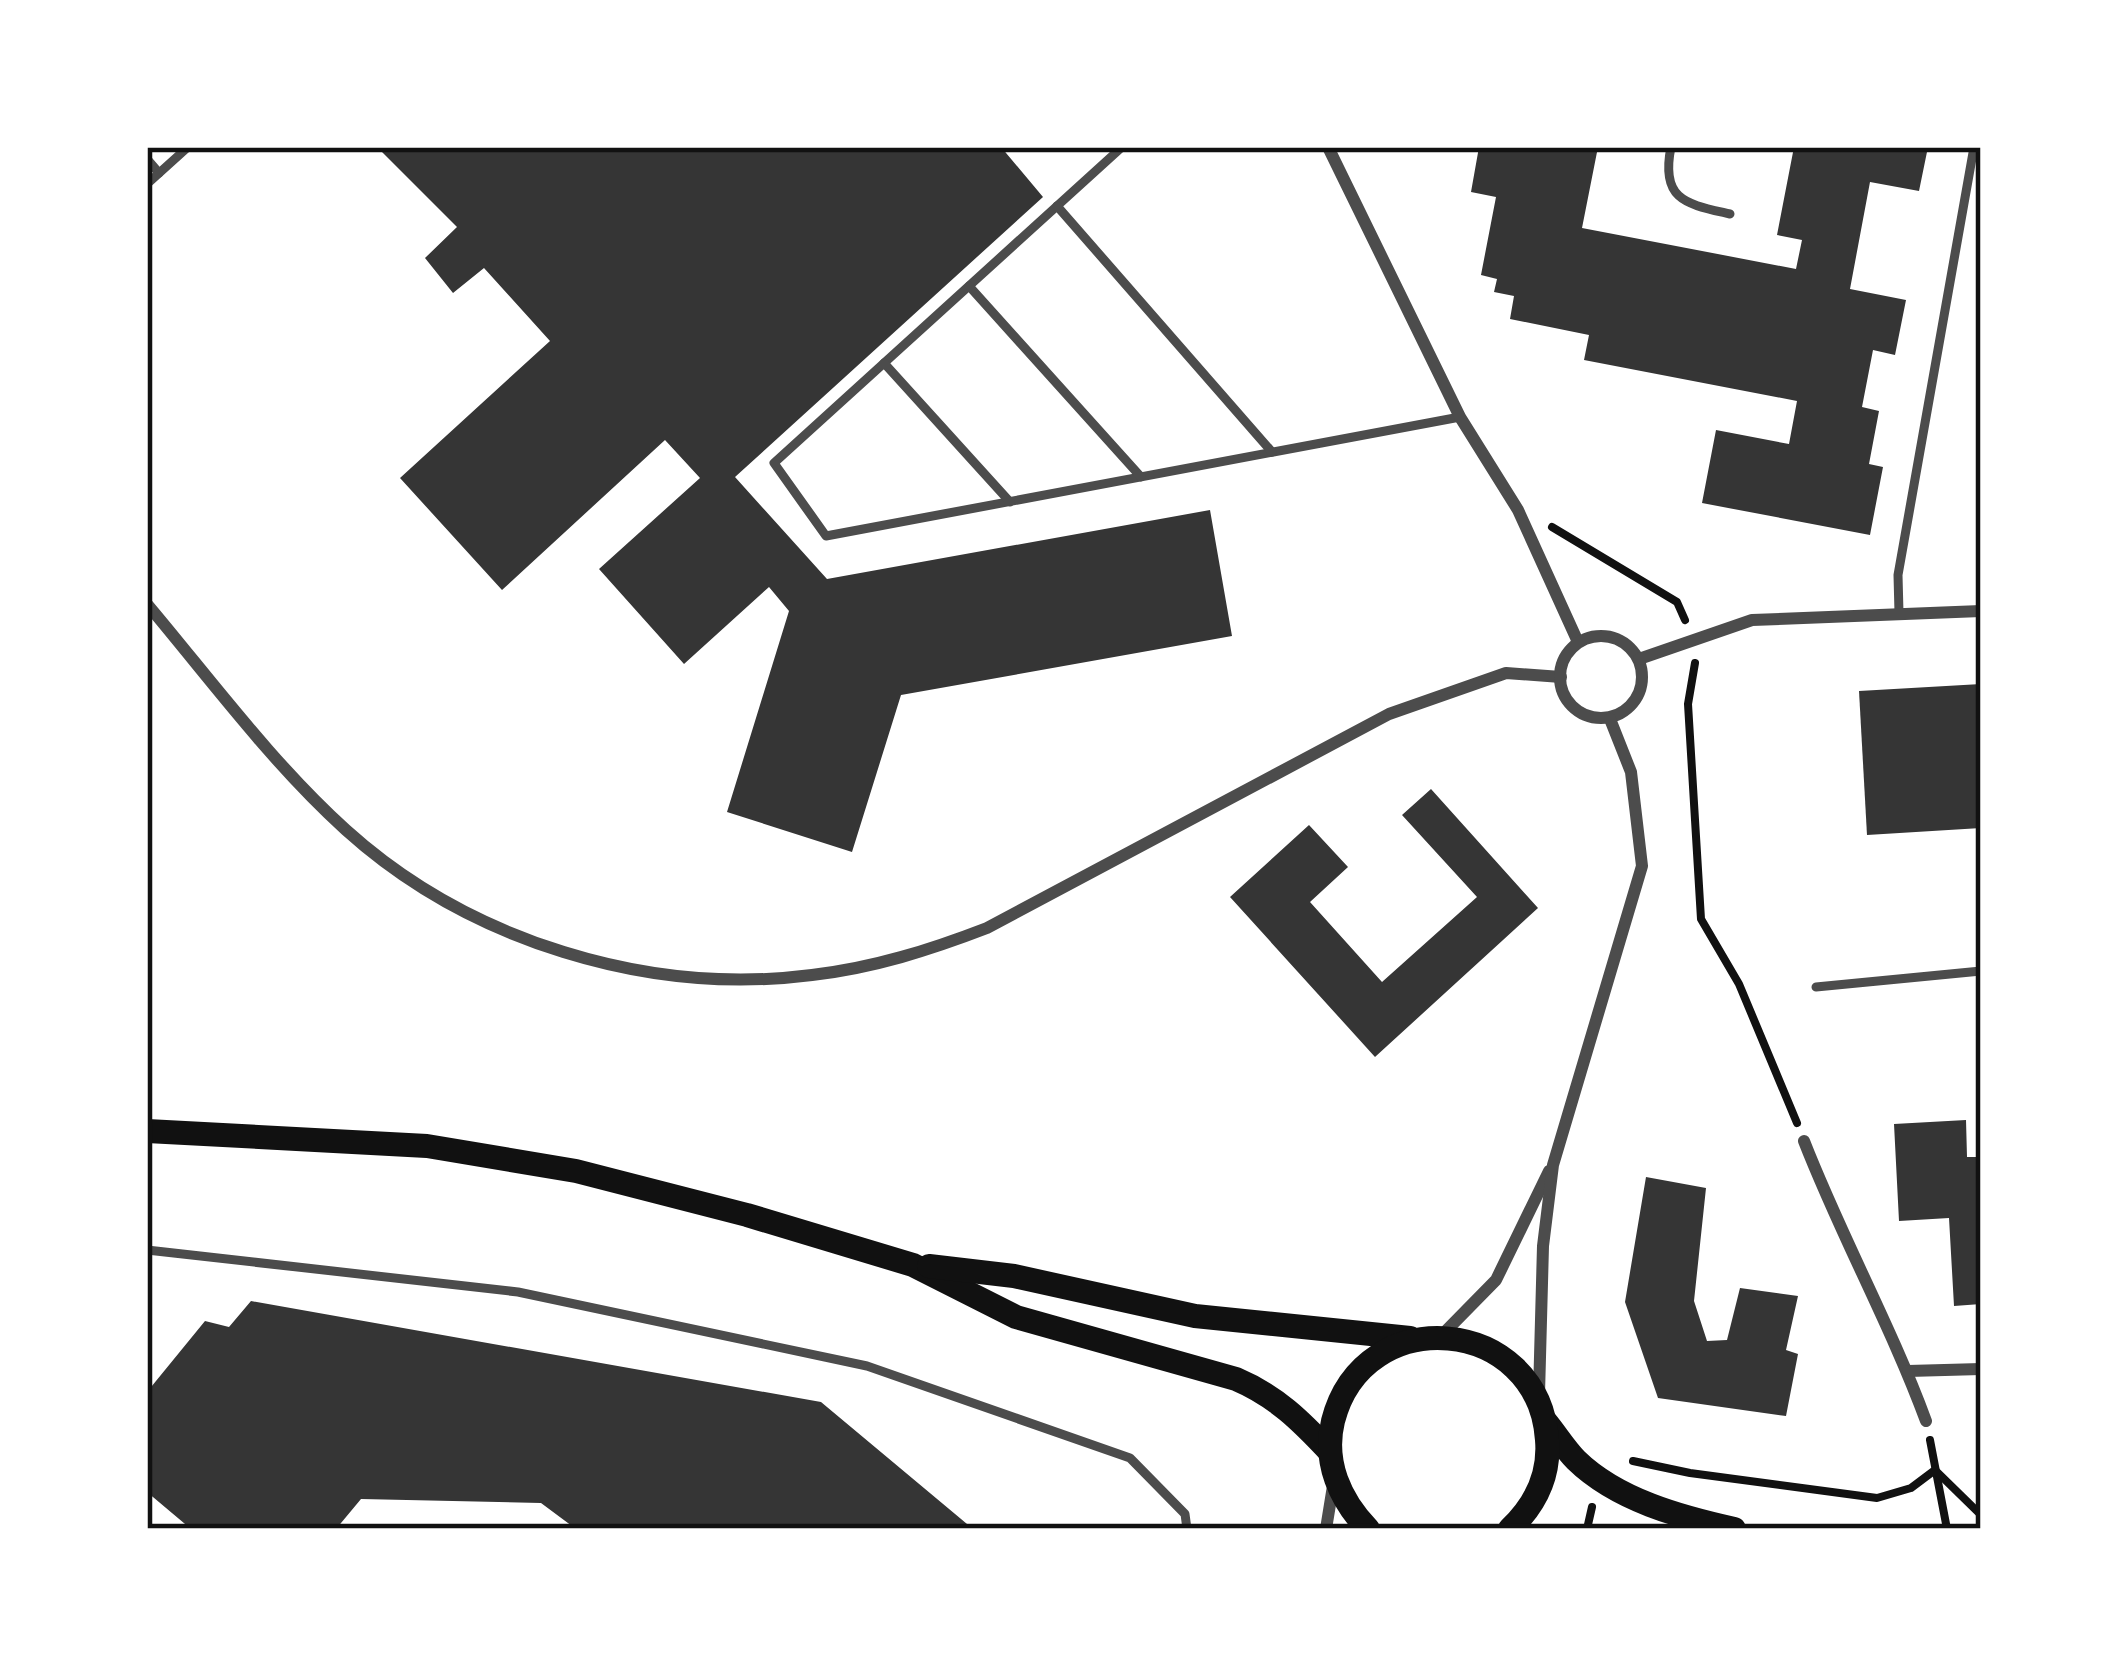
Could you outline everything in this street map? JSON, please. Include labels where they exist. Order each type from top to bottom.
[{"type":"main road","points":[[147,1131],[427,1146],[576,1171],[747,1215],[913,1265],[1016,1317],[1165,1357],[1264,1391],[1330,1452]]},
{"type":"main road","points":[[913,1265],[1014,1276],[1195,1316],[1471,1341],[1499,1354],[1522,1375],[1576,1460],[1608,1484],[1650,1505],[1734,1529]]},
{"type":"main road","points":[[1368,1529],[1347,1505],[1335,1478],[1330,1452],[1339,1401],[1353,1379],[1393,1346],[1429,1338]]},
{"type":"main road","points":[[1510,1529],[1527,1512],[1542,1484],[1548,1454],[1543,1412]]},
{"type":"street","points":[[1328,147],[1460,417],[1518,510],[1578,642]]},
{"type":"street","points":[[147,604],[305,791],[399,871],[452,904],[526,938],[625,968],[686,976],[809,976],[930,950],[988,928],[1389,714],[1505,674],[1561,677]]},
{"type":"street","points":[[1639,659],[1752,620],[1981,611]]},
{"type":"street","points":[[1609,637],[1639,659],[1637,696],[1610,719],[1575,709],[1562,688],[1567,655],[1578,642],[1609,637]]},
{"type":"street","points":[[1543,1412],[1543,1246],[1553,1165],[1642,866],[1631,772],[1610,719]]},
{"type":"street","points":[[1804,1142],[1926,1421]]},
{"type":"street","points":[[1429,1338],[1496,1280],[1553,1165]]},
{"type":"street","points":[[1908,1371],[1981,1369]]},
{"type":"street","points":[[1326,1529],[1335,1478]]},
{"type":"lane","points":[[147,184],[188,147]]},
{"type":"lane","points":[[1122,147],[774,463],[826,536],[1460,417]]},
{"type":"lane","points":[[1671,147],[1671,187],[1684,203],[1730,214]]},
{"type":"lane","points":[[1899,613],[1898,575],[1974,147]]},
{"type":"lane","points":[[147,159],[159,173]]},
{"type":"lane","points":[[1057,206],[1272,452]]},
{"type":"lane","points":[[969,286],[1141,477]]},
{"type":"lane","points":[[884,363],[1010,502]]},
{"type":"lane","points":[[1816,987],[1981,971]]},
{"type":"lane","points":[[147,1250],[518,1292],[867,1366],[1130,1458],[1185,1514],[1187,1529]]},
{"type":"path","points":[[1518,510],[1677,602],[1688,628]]},
{"type":"path","points":[[1692,644],[1696,660],[1688,704],[1701,920],[1739,984],[1804,1142]]},
{"type":"path","points":[[1587,1529],[1591,1509],[1608,1484],[1626,1462],[1635,1460],[1690,1473],[1877,1498],[1911,1488],[1935,1470]]},
{"type":"path","points":[[1935,1470],[1981,1515]]},
{"type":"path","points":[[1935,1470],[1947,1529]]},
{"type":"building","points":[[377,147],[1001,147],[1043,197],[735,477],[827,579],[1210,510],[1232,636],[901,695],[852,852],[727,812],[789,611],[769,587],[684,664],[599,569],[700,478],[665,440],[502,590],[400,478],[550,341],[484,268],[453,293],[425,258],[457,227]]},
{"type":"building","points":[[1479,147],[1598,147],[1582,228],[1796,269],[1802,240],[1777,235],[1794,147],[1928,147],[1919,191],[1870,182],[1850,289],[1906,300],[1895,355],[1873,350],[1862,407],[1879,411],[1869,464],[1883,467],[1870,535],[1702,503],[1716,430],[1789,444],[1797,401],[1584,360],[1589,335],[1510,319],[1514,296],[1494,292],[1497,279],[1481,275],[1496,197],[1471,192]]},
{"type":"building","points":[[1981,684],[1981,828],[1867,835],[1859,691]]},
{"type":"building","points":[[1431,789],[1538,908],[1375,1057],[1230,897],[1309,825],[1348,867],[1310,902],[1382,982],[1477,897],[1402,815]]},
{"type":"building","points":[[1966,1120],[1967,1157],[1981,1157],[1981,1304],[1954,1306],[1949,1218],[1899,1221],[1894,1124]]},
{"type":"building","points":[[1646,1177],[1706,1188],[1694,1301],[1707,1341],[1727,1340],[1740,1288],[1798,1296],[1786,1350],[1798,1354],[1786,1416],[1658,1398],[1625,1302]]},
{"type":"building","points":[[251,1301],[821,1402],[973,1529],[576,1529],[541,1503],[361,1499],[336,1529],[191,1529],[147,1492],[147,1392],[205,1321],[229,1327]]}]
